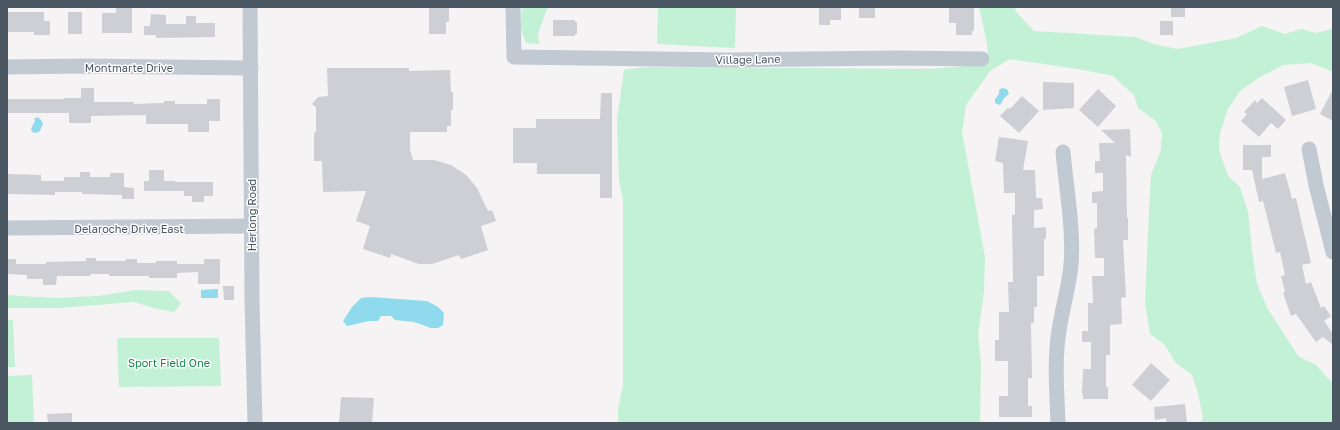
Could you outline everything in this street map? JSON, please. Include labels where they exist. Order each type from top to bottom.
[{"type":"street","name":"Herlong Road","points":[[250,7],[251,226],[255,423]]},
{"type":"street","name":"Village Lane","points":[[513,7],[514,57],[730,60],[898,58],[982,59]]},
{"type":"street","name":"Montmarte Drive","points":[[7,67],[82,66],[251,68]]},
{"type":"street","points":[[1309,149],[1316,186],[1333,252]]},
{"type":"street","points":[[1058,423],[1057,353],[1059,331],[1068,287],[1072,242],[1063,152]]},
{"type":"street","name":"Delaroche Drive East","points":[[7,228],[251,226]]},
{"type":"green space","points":[[522,7],[551,7],[547,9],[538,34],[539,44],[526,43],[520,27]]},
{"type":"green space","points":[[658,7],[736,7],[735,48],[657,44]]},
{"type":"green space","points":[[979,7],[1014,7],[1018,14],[1034,31],[1136,37],[1153,44],[1178,49],[1236,38],[1262,26],[1285,34],[1301,29],[1316,33],[1333,29],[1333,72],[1311,63],[1284,65],[1260,77],[1240,91],[1228,109],[1220,133],[1219,150],[1228,176],[1240,187],[1248,212],[1257,284],[1268,309],[1298,356],[1316,365],[1333,384],[1333,423],[1201,423],[1203,417],[1198,393],[1192,375],[1175,362],[1165,345],[1150,334],[1145,303],[1151,175],[1161,150],[1162,133],[1156,121],[1138,108],[1134,95],[1113,76],[1078,69],[1010,59],[991,70],[966,105],[962,132],[985,257],[984,291],[978,335],[981,363],[980,423],[618,423],[618,409],[623,386],[623,200],[619,181],[617,120],[624,70],[645,67],[931,69],[978,65],[988,60],[987,43]]},
{"type":"green space","points":[[135,290],[169,291],[181,303],[174,312],[153,308],[134,302],[59,308],[7,308],[7,295],[54,298],[98,296]]},
{"type":"green space","points":[[7,320],[13,320],[15,367],[7,367]]},
{"type":"green space","name":"Sport Field One","points":[[117,338],[219,338],[221,386],[119,387]]},
{"type":"green space","points":[[32,375],[34,423],[7,423],[7,376]]},
{"type":"water","points":[[1002,88],[1007,89],[1009,94],[1004,98],[1000,105],[995,103],[995,99],[999,94],[999,90]]},
{"type":"water","points":[[38,117],[43,123],[40,131],[36,133],[32,132],[31,129],[35,121],[34,119]]},
{"type":"water","points":[[218,289],[218,298],[201,298],[201,290]]},
{"type":"water","points":[[370,297],[427,301],[438,307],[444,313],[443,325],[438,328],[431,328],[414,322],[395,320],[391,316],[381,316],[378,321],[369,321],[347,326],[343,321],[352,307],[361,298]]},
{"type":"building","points":[[116,7],[132,7],[132,33],[102,33],[102,13],[116,13]]},
{"type":"building","points":[[429,7],[449,7],[449,22],[446,22],[446,34],[429,34]]},
{"type":"building","points":[[819,7],[841,7],[841,20],[830,20],[830,25],[819,25]]},
{"type":"building","points":[[859,7],[875,7],[875,18],[859,18]]},
{"type":"building","points":[[1171,7],[1185,7],[1185,17],[1171,17]]},
{"type":"building","points":[[949,8],[974,8],[974,31],[972,31],[972,35],[956,35],[956,23],[949,23]]},
{"type":"building","points":[[7,12],[44,12],[44,21],[50,21],[50,35],[34,35],[34,32],[7,32]]},
{"type":"building","points":[[68,12],[82,12],[82,34],[68,34]]},
{"type":"building","points":[[151,14],[166,15],[166,24],[186,24],[186,16],[196,16],[196,23],[215,23],[215,37],[156,38],[156,35],[144,35],[144,26],[150,26]]},
{"type":"building","points":[[553,20],[575,20],[575,22],[577,22],[577,34],[575,34],[575,36],[553,36]]},
{"type":"building","points":[[1160,21],[1173,21],[1173,35],[1160,35]]},
{"type":"building","points":[[327,68],[409,68],[409,71],[450,70],[451,92],[453,92],[451,126],[447,126],[447,132],[410,132],[410,149],[413,160],[434,160],[451,165],[466,175],[477,188],[488,211],[492,210],[496,221],[481,226],[488,250],[461,259],[459,255],[432,264],[419,264],[391,254],[390,258],[363,249],[370,226],[356,221],[366,191],[323,192],[322,161],[314,161],[316,107],[312,104],[318,97],[328,96]]},
{"type":"building","points":[[1308,80],[1316,109],[1292,116],[1284,87]]},
{"type":"building","points":[[1043,82],[1074,83],[1074,108],[1043,110]]},
{"type":"building","points":[[81,88],[94,88],[94,102],[134,102],[134,104],[175,101],[175,104],[207,104],[207,99],[220,99],[220,121],[209,121],[209,132],[188,132],[188,124],[146,124],[146,115],[91,116],[91,123],[69,123],[69,113],[7,113],[7,99],[81,98]]},
{"type":"building","points":[[1098,89],[1116,106],[1098,127],[1079,110]]},
{"type":"building","points":[[1333,89],[1333,121],[1320,114]]},
{"type":"building","points":[[601,93],[612,93],[612,198],[600,198],[600,174],[537,174],[537,163],[513,163],[513,128],[536,128],[536,119],[600,119]]},
{"type":"building","points":[[1022,96],[1039,111],[1019,133],[1000,116],[1008,108],[1010,109]]},
{"type":"building","points":[[1262,98],[1286,120],[1278,129],[1271,123],[1259,137],[1241,121],[1247,114],[1244,112],[1255,100],[1257,103]]},
{"type":"building","points":[[1130,129],[1131,157],[1126,155],[1128,240],[1123,240],[1126,297],[1121,298],[1122,324],[1110,325],[1110,355],[1106,355],[1106,387],[1108,387],[1108,399],[1083,399],[1083,369],[1091,369],[1091,342],[1082,342],[1082,331],[1088,331],[1088,303],[1093,303],[1092,276],[1104,276],[1104,258],[1095,258],[1094,229],[1097,228],[1097,203],[1092,203],[1092,192],[1103,191],[1103,173],[1095,173],[1095,161],[1100,161],[1099,143],[1115,143],[1101,130]]},
{"type":"building","points":[[999,137],[1028,141],[1023,170],[1035,170],[1036,198],[1042,198],[1043,209],[1034,210],[1034,228],[1046,227],[1046,239],[1044,239],[1044,276],[1037,276],[1037,307],[1034,307],[1034,323],[1031,323],[1032,378],[1028,378],[1028,406],[1032,406],[1032,417],[999,417],[999,396],[1008,396],[1008,361],[995,361],[995,340],[999,340],[999,312],[1009,312],[1008,282],[1013,282],[1012,215],[1015,215],[1015,193],[1004,193],[1003,163],[995,161]]},
{"type":"building","points":[[1243,145],[1271,145],[1271,157],[1262,157],[1262,179],[1285,173],[1292,199],[1296,198],[1311,263],[1302,265],[1306,284],[1311,282],[1321,308],[1324,306],[1331,316],[1324,321],[1333,334],[1333,345],[1323,337],[1316,342],[1296,314],[1291,316],[1283,293],[1285,292],[1281,276],[1285,275],[1280,252],[1276,253],[1263,201],[1259,202],[1252,170],[1243,170]]},
{"type":"building","points":[[149,170],[164,170],[164,181],[213,182],[213,196],[204,196],[204,202],[192,202],[192,196],[184,196],[184,191],[144,191],[144,181],[149,181]]},
{"type":"building","points":[[80,172],[90,172],[90,177],[110,177],[110,173],[124,173],[124,187],[134,188],[134,199],[122,199],[122,195],[82,194],[82,192],[55,192],[55,195],[7,194],[7,174],[41,175],[41,181],[64,181],[64,177],[80,177]]},
{"type":"building","points":[[86,258],[96,258],[96,261],[126,261],[126,259],[137,259],[137,263],[177,261],[177,264],[204,264],[204,259],[220,259],[220,284],[198,284],[198,272],[177,273],[177,278],[109,276],[109,274],[90,274],[90,276],[57,276],[56,285],[43,285],[43,279],[27,279],[27,275],[7,274],[7,259],[16,259],[16,264],[46,264],[46,262],[86,261]]},
{"type":"building","points":[[223,286],[234,286],[234,300],[224,300]]},
{"type":"building","points":[[1151,363],[1170,380],[1151,401],[1132,385]]},
{"type":"building","points":[[341,397],[374,398],[372,423],[339,423]]},
{"type":"building","points":[[1185,404],[1187,423],[1167,423],[1166,418],[1155,420],[1154,407]]},
{"type":"building","points":[[72,413],[72,423],[48,423],[47,414]]}]
